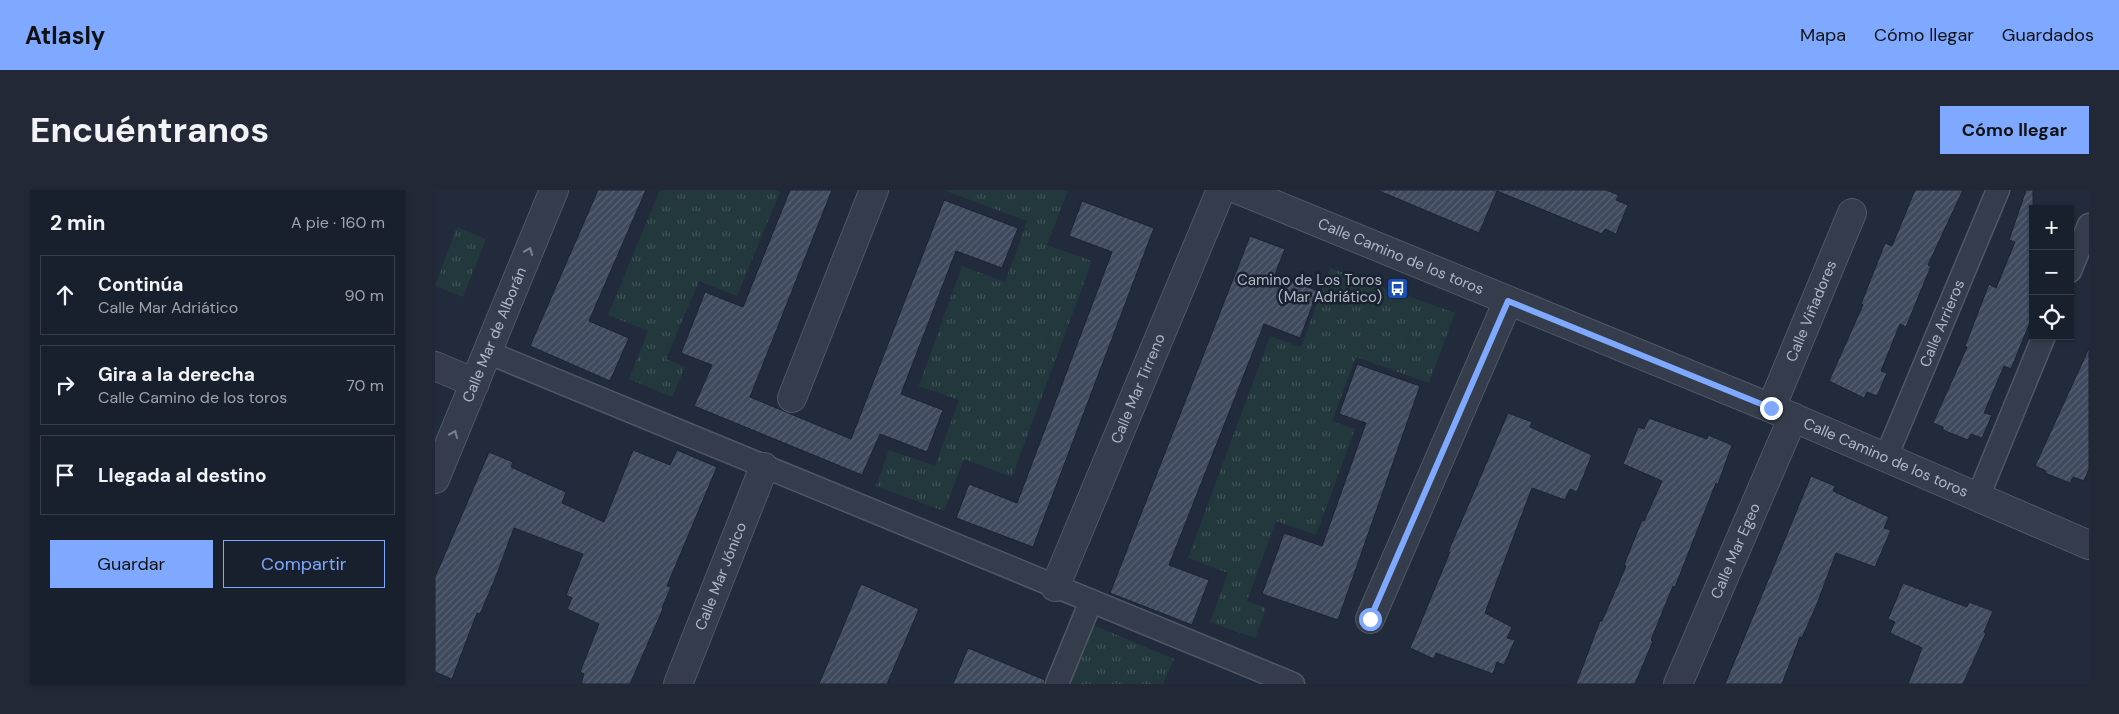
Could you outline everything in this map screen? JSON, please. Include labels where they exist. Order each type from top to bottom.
[{"type":"street","name":"Calle Mar de Alborán","points":[[435,479],[554,190]]},
{"type":"street","points":[[792,398],[874,190]]},
{"type":"street","name":"Calle Mar Tirreno","points":[[1055,587],[1221,190]]},
{"type":"street","name":"Calle Camino de los toros","points":[[1239,190],[1782,413],[2089,545]]},
{"type":"street","name":"Calle Arrieros","points":[[1886,457],[1998,190]]},
{"type":"street","name":"Calle Viñadores","points":[[1782,413],[1852,213]]},
{"type":"street","points":[[2074,261],[2089,225]]},
{"type":"street","points":[[1370,619],[1508,301]]},
{"type":"street","points":[[1978,497],[2042,340]]},
{"type":"street","points":[[487,352],[1293,684]]},
{"type":"street","points":[[435,366],[475,383]]},
{"type":"street","name":"Calle Mar Egeo","points":[[1678,684],[1782,413]]},
{"type":"street","name":"Calle Mar Jónico","points":[[678,684],[764,467]]},
{"type":"street","points":[[1057,684],[1091,601]]},
{"type":"green space","points":[[660,190],[775,190],[780,192],[737,296],[699,281],[666,359],[685,367],[672,397],[629,379],[648,331],[608,315]]},
{"type":"green space","points":[[944,190],[1068,190],[1047,245],[1092,261],[1012,477],[964,459],[944,511],[876,486],[889,450],[935,466],[959,400],[919,386],[962,266],[1005,282],[1027,221]]},
{"type":"green space","points":[[457,227],[486,239],[463,297],[435,286]]},
{"type":"green space","points":[[1330,268],[1455,313],[1429,383],[1356,357],[1332,421],[1355,429],[1316,535],[1276,521],[1247,601],[1266,608],[1255,638],[1210,622],[1228,573],[1188,558],[1270,336],[1301,347]]},
{"type":"green space","points":[[1093,625],[1174,659],[1163,684],[1068,684]]},
{"type":"building","points":[[598,190],[646,190],[589,321],[629,338],[610,381],[530,346]]},
{"type":"building","points":[[790,190],[832,190],[750,397],[851,439],[944,200],[1018,228],[1002,268],[956,251],[901,394],[943,410],[927,452],[880,434],[862,475],[694,406],[712,365],[681,353],[705,292],[743,307]]},
{"type":"building","points":[[1377,190],[1606,190],[1619,195],[1616,200],[1628,205],[1616,234],[1605,229],[1602,234],[1497,191],[1479,233]]},
{"type":"building","points":[[1915,190],[1963,190],[1928,265],[1931,266],[1906,327],[1900,324],[1881,371],[1887,373],[1877,396],[1867,392],[1864,398],[1829,381],[1863,305],[1861,304],[1885,243],[1892,246]]},
{"type":"building","points":[[2026,190],[2033,190],[2033,205],[2029,205],[2029,325],[2011,369],[2004,366],[1984,413],[1992,415],[1982,438],[1971,434],[1968,440],[1943,430],[1943,427],[1933,423],[1967,347],[1965,346],[1989,284],[1996,288],[2015,242],[2009,240]]},
{"type":"building","points":[[1082,201],[1154,228],[1033,547],[956,518],[969,484],[1017,503],[1112,252],[1069,236]]},
{"type":"building","points":[[1250,236],[1285,249],[1275,274],[1318,291],[1300,338],[1264,324],[1169,565],[1209,580],[1192,625],[1110,593]]},
{"type":"building","points":[[2089,348],[2089,469],[2084,481],[2073,477],[2070,483],[2045,473],[2046,471],[2035,466]]},
{"type":"building","points":[[1357,364],[1420,386],[1338,620],[1262,594],[1284,533],[1322,546],[1366,423],[1339,414]]},
{"type":"building","points":[[1508,413],[1532,422],[1530,427],[1592,455],[1577,492],[1570,489],[1565,500],[1532,488],[1485,613],[1512,627],[1507,638],[1515,640],[1504,665],[1497,662],[1493,674],[1436,653],[1434,659],[1410,648],[1450,552],[1448,552]]},
{"type":"building","points":[[1649,418],[1707,439],[1708,435],[1732,445],[1718,484],[1716,483],[1675,587],[1673,586],[1651,640],[1653,641],[1635,684],[1576,684],[1600,621],[1602,621],[1626,566],[1624,565],[1642,520],[1644,521],[1662,481],[1623,464],[1638,427],[1644,429]]},
{"type":"building","points":[[633,450],[670,465],[677,450],[717,467],[667,586],[671,587],[663,609],[630,684],[581,684],[584,674],[580,672],[599,624],[567,609],[572,598],[566,595],[583,554],[514,528],[480,614],[477,613],[452,679],[435,672],[435,577],[489,452],[513,462],[511,467],[566,492],[562,503],[604,522]]},
{"type":"building","points":[[1811,476],[1835,486],[1833,491],[1889,517],[1884,528],[1891,530],[1875,567],[1836,553],[1817,604],[1802,638],[1800,637],[1782,684],[1725,684]]},
{"type":"building","points":[[1903,583],[1967,607],[1969,602],[1993,611],[1984,632],[1986,633],[1963,684],[1908,684],[1922,648],[1890,633],[1895,622],[1888,619]]},
{"type":"building","points":[[861,584],[919,609],[887,684],[819,684]]},
{"type":"building","points":[[968,648],[1045,680],[1044,684],[953,684]]},
{"type":"place","name":"Camino de Los Toros (Mar Adriático)","points":[[1398,289]]},
{"type":"route","points":[[1370,619],[1508,301],[1771,408]]}]
